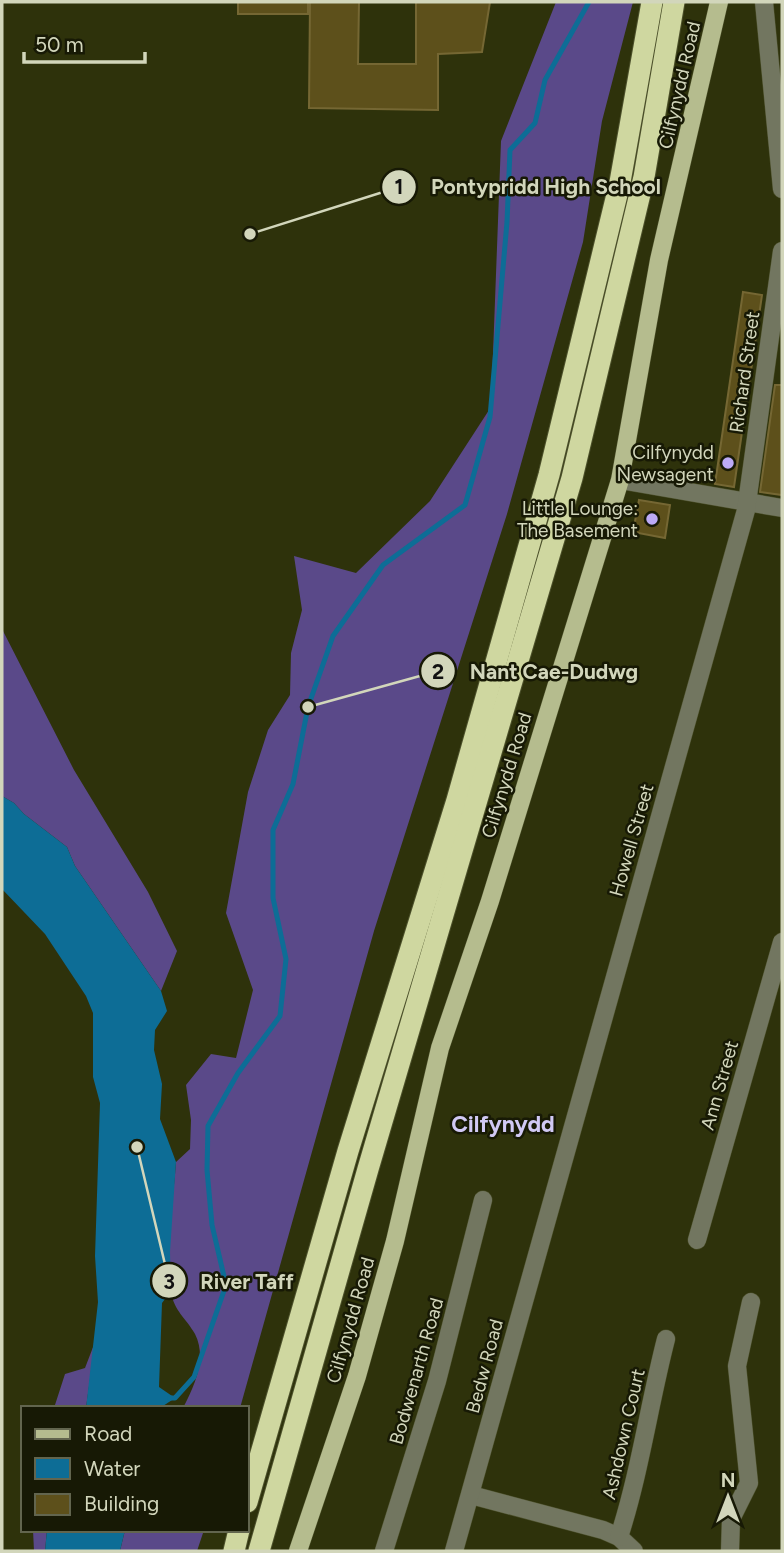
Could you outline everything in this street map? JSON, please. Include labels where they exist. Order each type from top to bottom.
[{"type":"highway","points":[[248,1500],[348,1151],[457,800],[549,475],[620,182],[652,2]]},
{"type":"highway","points":[[259,1551],[368,1169],[572,478],[644,177],[674,2]]},
{"type":"highway","points":[[234,1551],[239,1532]]},
{"type":"main road","name":"Cilfynydd Road","points":[[298,1551],[357,1376],[395,1241],[440,1048],[490,901],[620,480],[659,260],[719,2]]},
{"type":"street","points":[[764,2],[782,188]]},
{"type":"street","name":"Richard Street","points":[[747,500],[782,251]]},
{"type":"street","points":[[620,480],[782,508]]},
{"type":"street","name":"Howell Street","points":[[553,1192],[747,500]]},
{"type":"street","name":"Ann Street","points":[[697,1240],[782,942]]},
{"type":"street","name":"Bedw Road","points":[[454,1551],[553,1192]]},
{"type":"street","name":"Bodwenarth Road","points":[[384,1551],[440,1368],[483,1200]]},
{"type":"street","points":[[730,1551],[731,1519],[749,1483],[737,1366],[751,1302]]},
{"type":"street","name":"Ashdown Court","points":[[619,1537],[636,1484],[652,1395],[666,1339]]},
{"type":"street","points":[[471,1495],[619,1537],[634,1551]]},
{"type":"shaded area","points":[[556,2],[633,2],[602,121],[583,242],[507,514],[374,931],[241,1406],[184,1406],[198,1371],[200,1352],[195,1334],[178,1309],[171,1292],[169,1243],[176,1162],[190,1149],[191,1120],[186,1085],[211,1054],[236,1058],[253,990],[226,913],[248,792],[268,730],[290,695],[291,653],[302,610],[294,556],[356,573],[430,501],[491,407],[501,141]]},
{"type":"shaded area","points":[[2,629],[74,770],[148,892],[177,951],[161,991],[75,866],[67,847],[2,796]]},
{"type":"shaded area","points":[[95,1342],[86,1406],[55,1406],[65,1374],[85,1368]]},
{"type":"shaded area","points":[[33,1532],[47,1532],[45,1551],[34,1551]]},
{"type":"shaded area","points":[[125,1532],[203,1532],[197,1551],[120,1551]]},
{"type":"water","points":[[2,796],[67,847],[75,866],[161,991],[167,1011],[155,1030],[154,1050],[162,1084],[160,1119],[176,1162],[170,1252],[171,1291],[162,1303],[159,1387],[175,1398],[163,1406],[86,1406],[98,1302],[95,1256],[100,1103],[93,1077],[93,1013],[86,996],[45,934],[2,889]]},
{"type":"water","points":[[47,1532],[125,1532],[120,1551],[45,1551]]},
{"type":"building","points":[[238,2],[308,2],[308,14],[238,14]]},
{"type":"building","points":[[310,2],[359,2],[358,64],[416,64],[416,2],[490,2],[482,52],[438,54],[438,110],[309,108]]},
{"type":"building","points":[[743,292],[762,295],[734,487],[715,484]]},
{"type":"building","points":[[775,385],[782,385],[782,495],[760,492]]},
{"type":"building","name":"Little Lounge: The Basement","points":[[639,500],[670,505],[665,538],[633,532]]},
{"type":"waterway","points":[[170,1398],[175,1398],[194,1377],[226,1285],[212,1225],[207,1170],[208,1126],[238,1073],[280,1016],[286,959],[273,898],[273,830],[293,784],[308,707],[333,636],[383,565],[465,505],[490,417],[507,222],[510,150],[535,123],[545,80],[589,2]]},
{"type":"place","name":"Pontypridd High School","points":[[250,234]]},
{"type":"place","name":"Cilfynydd Newsagent","points":[[728,463]]},
{"type":"place","name":"Little Lounge: The Basement","points":[[652,519]]},
{"type":"place","name":"Nant Cae-Dudwg","points":[[308,707]]},
{"type":"place","name":"River Taff","points":[[137,1147]]},
{"type":"district","name":"Cilfynydd","points":[[503,1124]]}]
